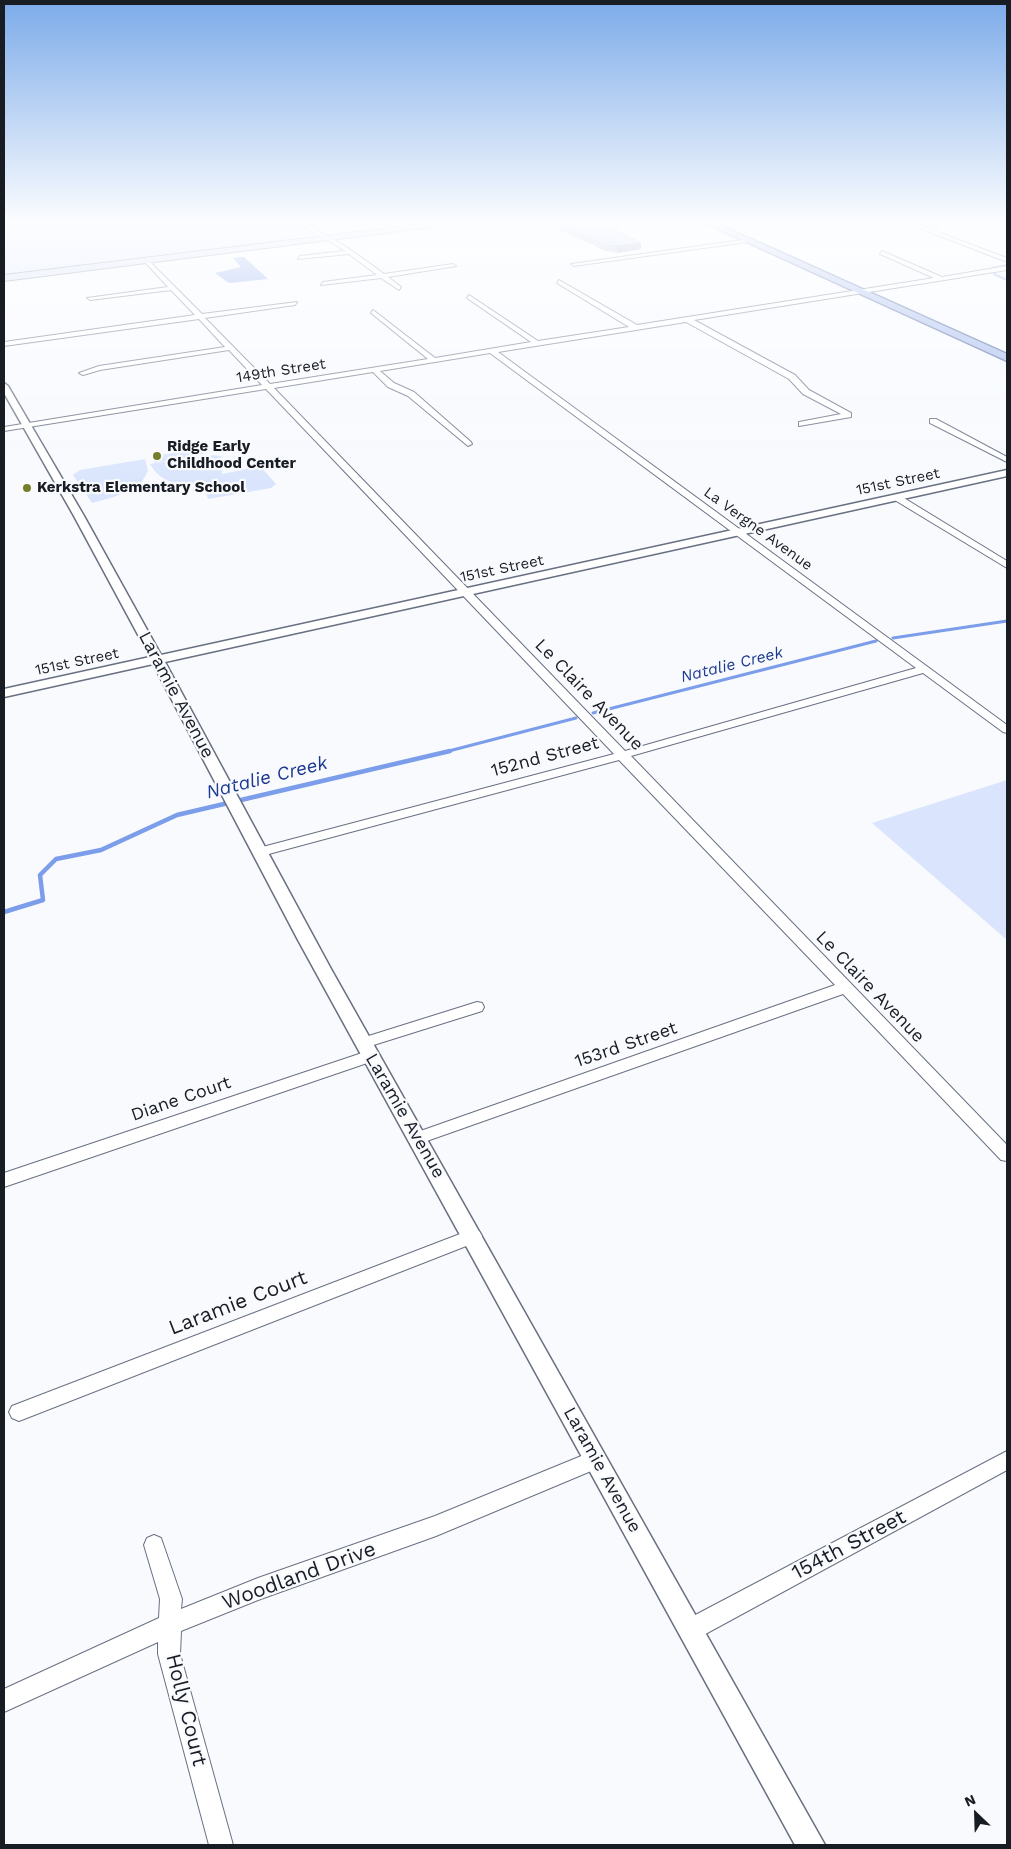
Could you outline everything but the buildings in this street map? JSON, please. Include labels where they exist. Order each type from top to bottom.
[{"type":"main road","points":[[901,310],[1007,358]]},
{"type":"street","name":"Le Claire Avenue","points":[[194,310],[1007,1154]]},
{"type":"street","points":[[4,344],[242,310]]},
{"type":"street","points":[[489,310],[538,344]]},
{"type":"street","points":[[606,310],[636,328]]},
{"type":"street","name":"149th Street","points":[[4,429],[748,310]]},
{"type":"street","points":[[373,312],[434,360]]},
{"type":"street","points":[[688,320],[792,377],[806,392],[848,415],[802,424]]},
{"type":"street","points":[[83,373],[99,368],[230,348]]},
{"type":"street","name":"La Vergne Avenue","points":[[492,351],[1007,730]]},
{"type":"street","points":[[375,370],[391,385],[411,394],[468,444]]},
{"type":"street","name":"Laramie Avenue","points":[[4,386],[158,660],[367,1049],[811,1845]]},
{"type":"street","points":[[933,421],[1007,460]]},
{"type":"street","name":"151st Street","points":[[4,694],[1007,473]]},
{"type":"street","points":[[896,497],[1007,565]]},
{"type":"street","name":"152nd Street","points":[[260,852],[622,755],[925,669]]},
{"type":"street","name":"153rd Street","points":[[418,1138],[846,987]]},
{"type":"street","name":"Diane Court","points":[[4,1180],[367,1049],[477,1007]]},
{"type":"street","name":"Laramie Court","points":[[19,1412],[473,1236]]},
{"type":"street","name":"Woodland Drive","points":[[4,1700],[172,1624],[258,1589],[436,1526],[596,1459]]},
{"type":"street","name":"154th Street","points":[[690,1630],[1007,1460]]},
{"type":"street","name":"Holly Court","points":[[154,1545],[171,1599],[172,1624],[169,1654],[221,1845]]},
{"type":"shaded area","points":[[199,448],[204,454],[155,463],[151,457]]},
{"type":"shaded area","points":[[213,455],[221,456],[222,474],[260,466],[276,484],[271,488],[208,499],[204,485],[207,482],[182,484],[168,481],[155,472],[150,464]]},
{"type":"shaded area","points":[[145,459],[148,471],[140,485],[114,497],[92,503],[73,475],[80,470]]},
{"type":"shaded area","points":[[1007,780],[1007,940],[872,823]]},
{"type":"waterway","name":"Natalie Creek","points":[[893,638],[1007,621]]},
{"type":"waterway","name":"Natalie Creek","points":[[593,713],[876,641]]},
{"type":"waterway","name":"Natalie Creek","points":[[445,752],[576,718]]},
{"type":"waterway","name":"Natalie Creek","points":[[4,912],[43,900],[40,875],[56,859],[101,850],[177,815],[450,751]]},
{"type":"place","name":"Ridge Early Childhood Center","points":[[157,456]]},
{"type":"place","name":"Kerkstra Elementary School","points":[[27,488]]}]
